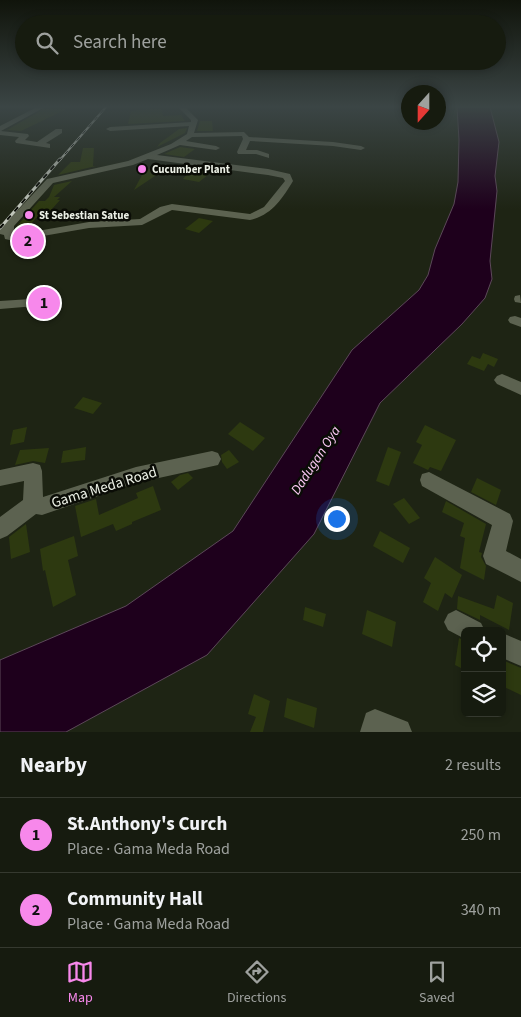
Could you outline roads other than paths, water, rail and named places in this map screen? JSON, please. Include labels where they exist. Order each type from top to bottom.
[{"type":"street","points":[[20,141],[47,146]]},
{"type":"street","points":[[38,144],[43,141]]},
{"type":"street","points":[[0,236],[4,226],[50,181],[119,166],[177,145],[182,141]]},
{"type":"street","points":[[246,141],[241,152],[257,152],[266,156]]},
{"type":"street","points":[[331,155],[332,141]]},
{"type":"street","points":[[336,141],[362,148]]},
{"type":"street","points":[[162,144],[216,148]]},
{"type":"street","points":[[4,226],[9,237],[14,238],[90,225],[143,222],[162,209],[172,207],[192,208],[245,217],[258,216],[283,192],[288,181],[287,176],[280,174],[144,156]]},
{"type":"street","points":[[0,306],[31,303]]},
{"type":"street","points":[[502,380],[521,389]]},
{"type":"street","name":"Gama Meda Road","points":[[0,478],[33,471],[33,504],[42,506],[136,475],[212,459]]},
{"type":"street","points":[[429,480],[503,521],[494,556],[521,571]]},
{"type":"street","points":[[0,529],[33,504]]},
{"type":"street","points":[[506,647],[521,654]]},
{"type":"street","points":[[374,732],[375,722],[398,732]]},
{"type":"water","name":"Dadugan Oya","points":[[459,141],[499,141],[495,176],[497,191],[490,261],[492,279],[485,298],[462,324],[380,403],[314,534],[207,655],[66,732],[0,732],[0,660],[126,606],[233,531],[352,350],[419,290],[428,275],[435,249],[454,204],[458,182]]},
{"type":"railway","points":[[59,161],[76,141]]},
{"type":"railway","points":[[0,228],[60,159]]},
{"type":"place","name":"Cucumber Plant","points":[[142,169]]},
{"type":"place","name":"St Sebestian Satue","points":[[29,215]]},
{"type":"place","name":"Community Hall","points":[[28,241]]},
{"type":"place","name":"St.Anthony's Curch","points":[[44,303]]}]
